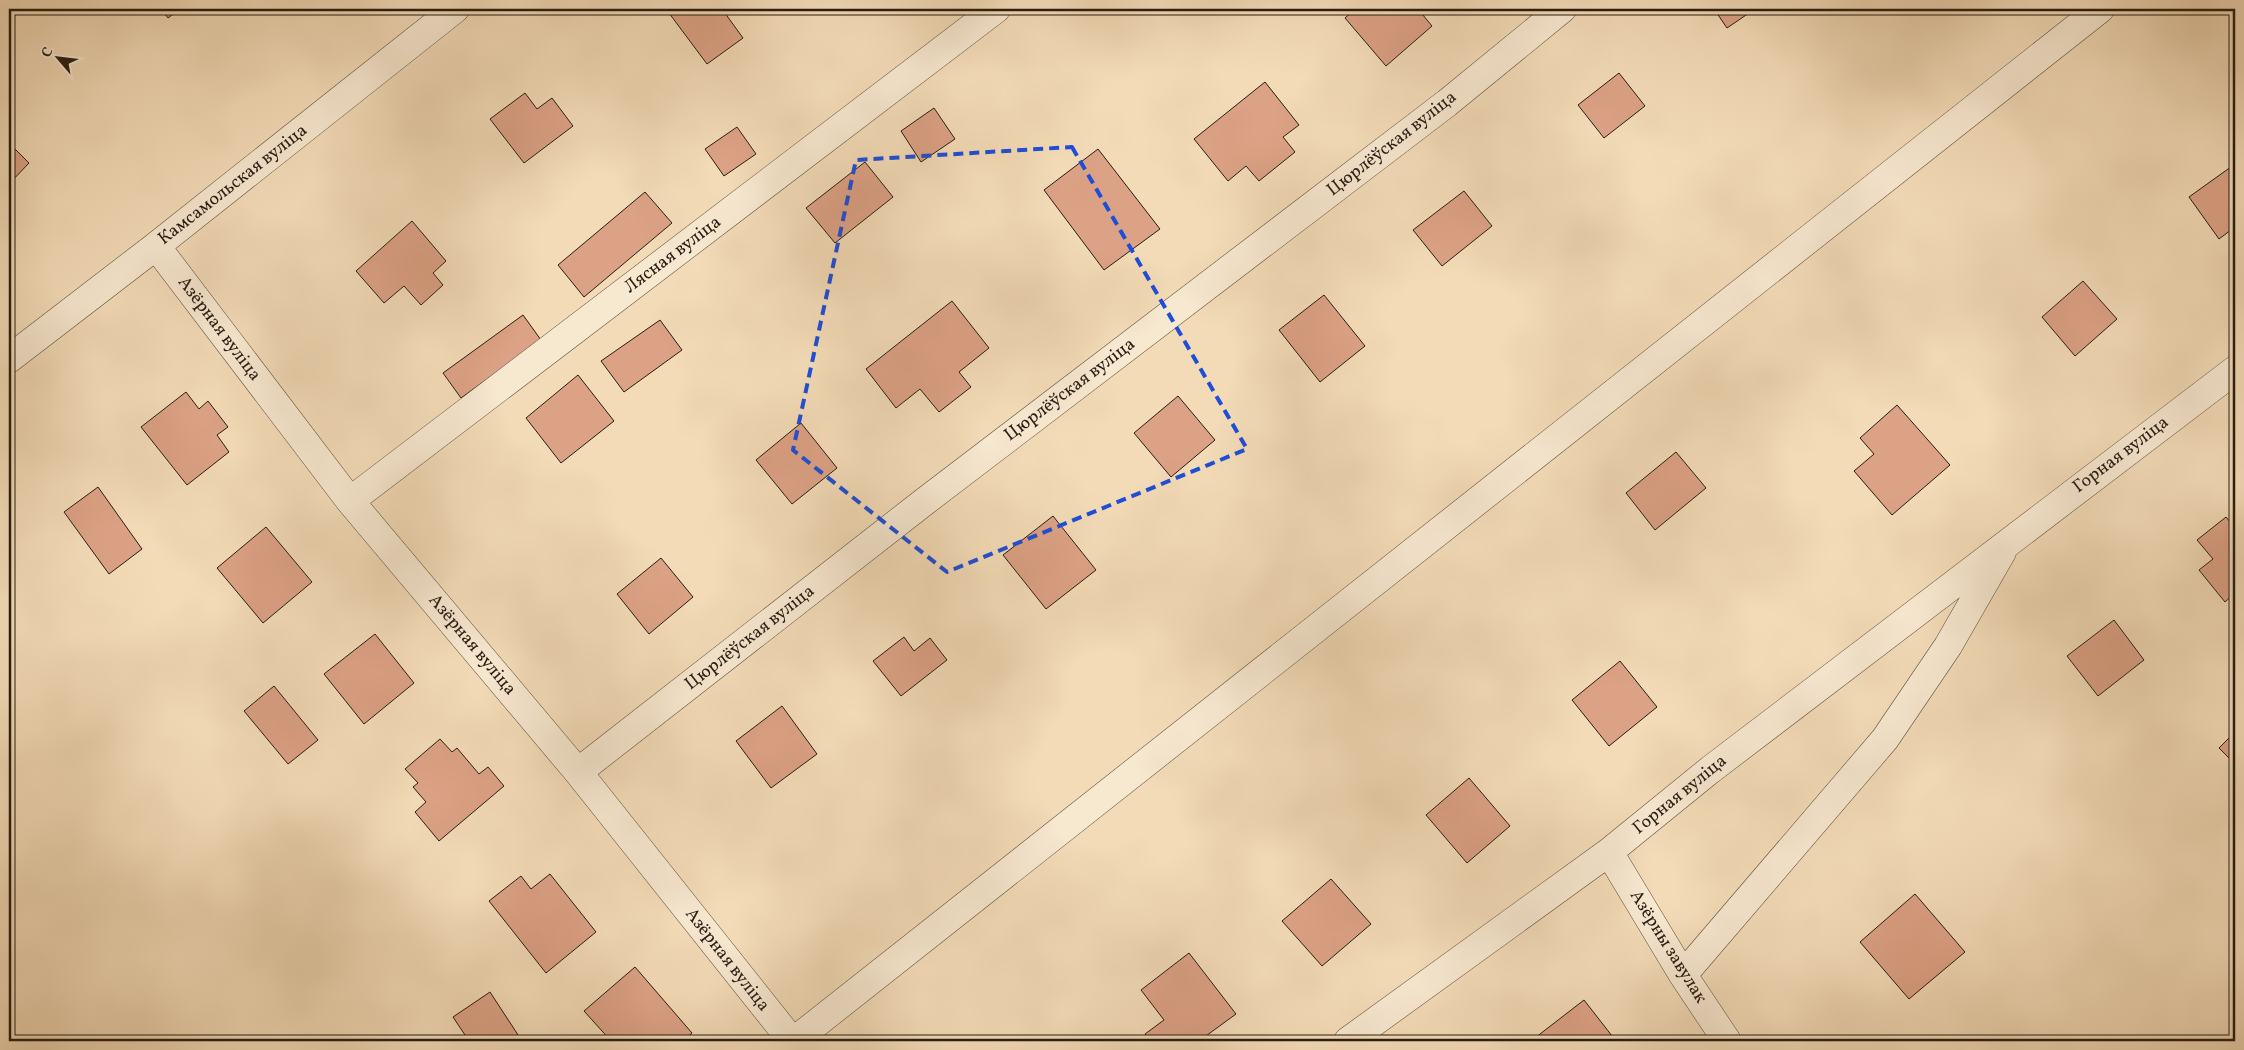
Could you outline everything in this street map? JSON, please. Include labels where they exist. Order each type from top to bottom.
[{"type":"street","name":"Камсамольская вуліца","points":[[9,359],[156,246],[455,9]]},
{"type":"street","name":"Лясная вуліца","points":[[350,501],[996,9]]},
{"type":"street","name":"Цюрлёўская вуліца","points":[[578,772],[924,502],[1447,103],[1562,9]]},
{"type":"street","points":[[793,1041],[2100,9]]},
{"type":"street","name":"Азёрная вуліца","points":[[156,246],[350,501],[578,772],[793,1041]]},
{"type":"street","name":"Горная вуліца","points":[[1348,1041],[1609,852],[1710,770],[2235,370]]},
{"type":"street","name":"Горная вуліца","points":[[1683,975],[1885,739],[1948,646],[2007,542]]},
{"type":"street","name":"Азёрны завулак","points":[[1609,852],[1683,975],[1728,1041]]},
{"type":"highlighted area","points":[[1072,147],[1247,449],[947,572],[793,450],[856,160]]},
{"type":"building","points":[[161,9],[180,9],[168,18]]},
{"type":"building","points":[[666,9],[722,9],[743,38],[707,64]]},
{"type":"building","points":[[1355,9],[1418,9],[1432,26],[1386,66],[1345,18]]},
{"type":"building","points":[[1714,9],[1755,9],[1727,28]]},
{"type":"building","points":[[1619,73],[1645,106],[1604,138],[1578,105]]},
{"type":"building","points":[[1265,82],[1299,125],[1283,137],[1295,152],[1259,181],[1246,166],[1228,181],[1194,139]]},
{"type":"building","points":[[525,93],[537,109],[552,98],[573,126],[524,163],[490,119]]},
{"type":"building","points":[[934,108],[955,139],[921,162],[901,131]]},
{"type":"building","points":[[737,127],[756,154],[724,176],[705,149]]},
{"type":"building","points":[[9,143],[29,163],[9,184]]},
{"type":"building","points":[[1098,149],[1160,229],[1104,270],[1044,190]]},
{"type":"building","points":[[865,162],[893,197],[835,243],[806,208]]},
{"type":"building","points":[[2235,164],[2235,227],[2219,239],[2189,197]]},
{"type":"building","points":[[1464,191],[1492,226],[1442,266],[1413,230]]},
{"type":"building","points":[[645,192],[672,223],[584,297],[558,265]]},
{"type":"building","points":[[412,221],[446,261],[433,273],[443,285],[421,305],[404,286],[384,303],[356,271]]},
{"type":"building","points":[[2083,281],[2117,319],[2075,356],[2042,317]]},
{"type":"building","points":[[1324,295],[1365,346],[1320,382],[1279,330]]},
{"type":"building","points":[[952,301],[989,348],[959,372],[971,387],[939,412],[920,389],[896,408],[866,369]]},
{"type":"building","points":[[523,315],[541,340],[461,398],[443,373]]},
{"type":"building","points":[[660,320],[682,350],[624,392],[601,361]]},
{"type":"building","points":[[578,375],[614,421],[561,463],[526,418]]},
{"type":"building","points":[[186,392],[199,409],[208,401],[228,427],[217,435],[229,452],[187,485],[141,427]]},
{"type":"building","points":[[1178,396],[1215,440],[1171,477],[1134,433]]},
{"type":"building","points":[[1897,405],[1950,465],[1892,515],[1854,471],[1874,454],[1860,438]]},
{"type":"building","points":[[801,423],[837,468],[792,504],[756,460]]},
{"type":"building","points":[[1676,452],[1706,488],[1655,530],[1626,493]]},
{"type":"building","points":[[98,487],[142,549],[109,574],[64,512]]},
{"type":"building","points":[[1053,516],[1096,570],[1046,609],[1003,555]]},
{"type":"building","points":[[2226,517],[2235,528],[2235,593],[2225,602],[2199,570],[2213,559],[2197,540]]},
{"type":"building","points":[[266,527],[312,582],[263,623],[217,568]]},
{"type":"building","points":[[661,558],[693,597],[649,634],[617,594]]},
{"type":"building","points":[[2114,620],[2144,660],[2098,696],[2067,656]]},
{"type":"building","points":[[375,634],[414,683],[364,724],[324,674]]},
{"type":"building","points":[[904,637],[914,651],[930,638],[947,660],[901,696],[873,661]]},
{"type":"building","points":[[1620,661],[1657,707],[1609,746],[1572,700]]},
{"type":"building","points":[[274,686],[318,740],[288,764],[244,711]]},
{"type":"building","points":[[782,706],[817,754],[771,788],[736,741]]},
{"type":"building","points":[[2235,732],[2235,764],[2219,748]]},
{"type":"building","points":[[440,739],[452,752],[457,748],[479,774],[488,767],[504,786],[439,841],[415,812],[426,802],[413,787],[418,783],[405,769]]},
{"type":"building","points":[[1469,778],[1510,826],[1467,863],[1426,815]]},
{"type":"building","points":[[550,874],[596,932],[546,973],[489,901],[521,876],[531,889]]},
{"type":"building","points":[[1331,879],[1371,924],[1322,966],[1282,921]]},
{"type":"building","points":[[1915,894],[1965,952],[1909,999],[1860,942]]},
{"type":"building","points":[[1189,953],[1236,1014],[1199,1041],[1150,1041],[1145,1034],[1164,1020],[1141,990]]},
{"type":"building","points":[[635,967],[692,1033],[683,1041],[611,1041],[584,1011]]},
{"type":"building","points":[[490,992],[522,1041],[469,1041],[453,1017]]},
{"type":"building","points":[[1584,1000],[1616,1041],[1531,1041]]}]
